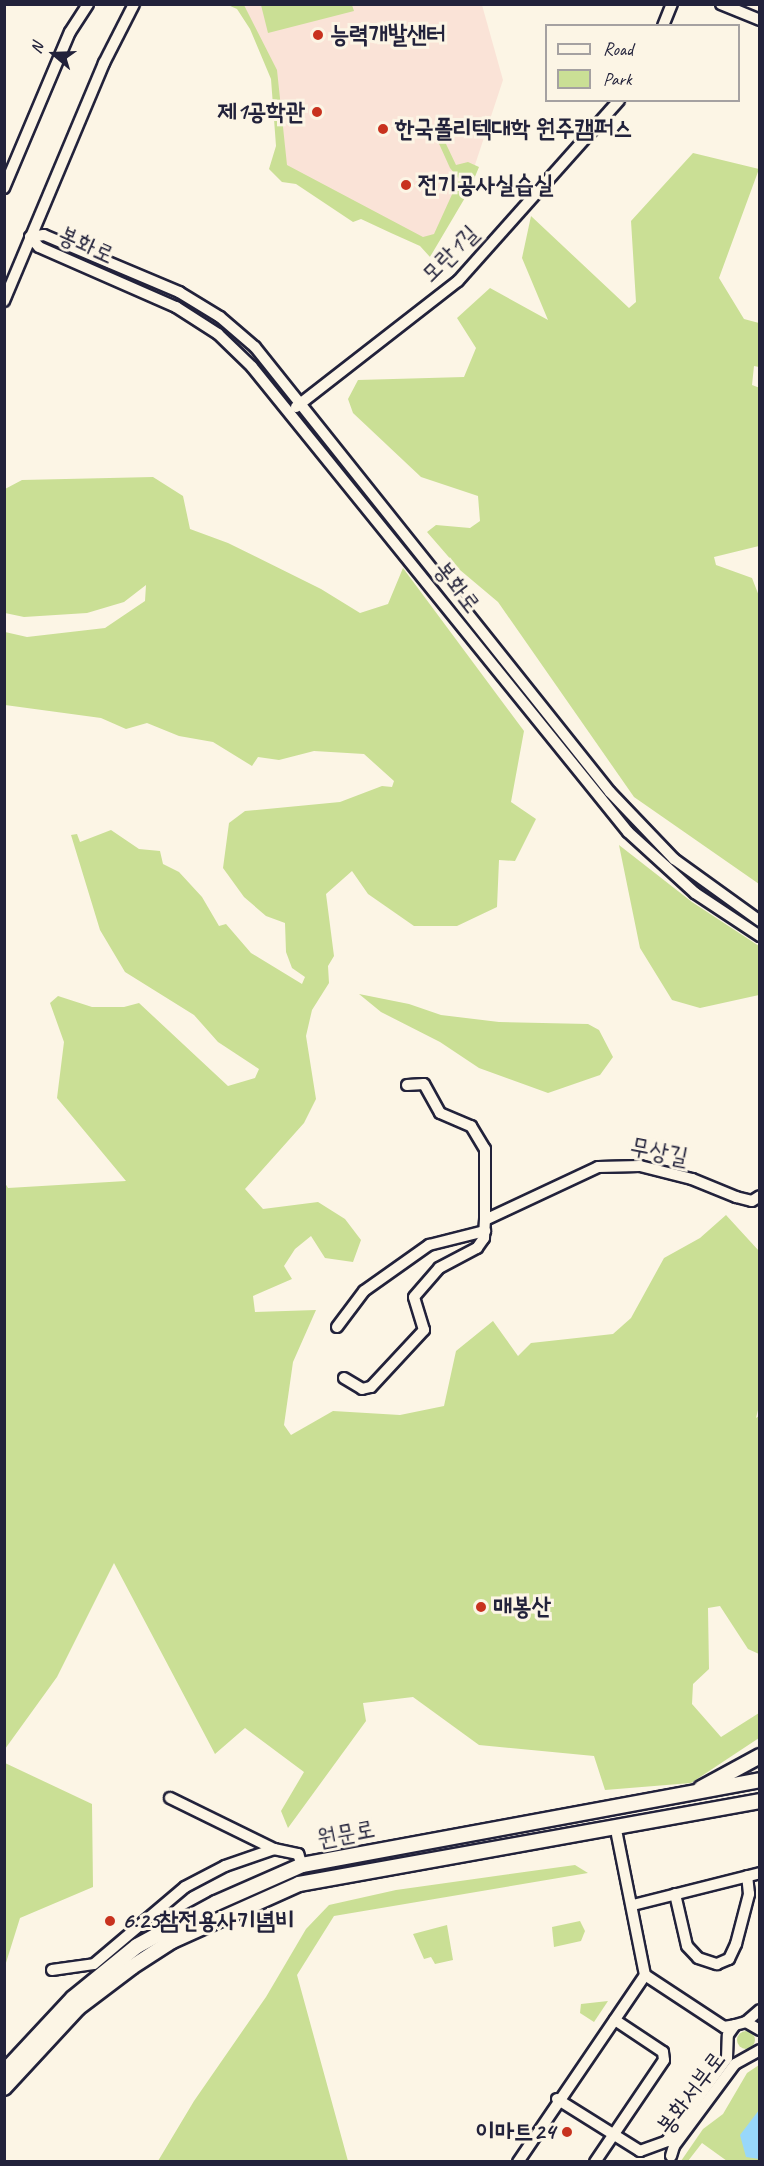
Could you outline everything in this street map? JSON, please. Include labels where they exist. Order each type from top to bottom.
[{"type":"main road","points":[[686,1796],[759,1756]]},
{"type":"main road","name":"원문로","points":[[4,2072],[98,1967],[175,1925],[302,1865],[686,1796],[759,1780]]},
{"type":"main road","name":"원문로","points":[[4,2088],[78,2008],[132,1967],[172,1941],[299,1884],[450,1854],[759,1802]]},
{"type":"street","points":[[4,188],[70,32],[88,4]]},
{"type":"street","points":[[4,301],[104,63],[134,4]]},
{"type":"street","points":[[664,24],[672,4]]},
{"type":"street","points":[[721,4],[759,20]]},
{"type":"street","name":"모란1길","points":[[290,414],[301,402],[458,281],[617,102]]},
{"type":"street","name":"봉화로","points":[[30,237],[44,235],[179,292],[220,316],[255,347],[639,826],[674,859],[759,921]]},
{"type":"street","name":"봉화로","points":[[30,237],[39,247],[176,307],[218,334],[252,367],[628,832],[696,893],[759,936]]},
{"type":"street","points":[[407,1085],[424,1084],[440,1113],[471,1126],[485,1149],[485,1226]]},
{"type":"street","name":"무상길","points":[[337,1327],[364,1290],[429,1245],[485,1226],[598,1167],[618,1164],[692,1179],[752,1201],[759,1196]]},
{"type":"street","name":"무상길","points":[[344,1378],[362,1389],[371,1387],[424,1330],[414,1297],[439,1268],[477,1248],[485,1226]]},
{"type":"street","points":[[170,1798],[274,1849],[298,1854],[302,1865]]},
{"type":"street","points":[[518,2162],[557,2099],[645,1975],[633,1905],[617,1835]]},
{"type":"street","points":[[52,1970],[98,1967],[186,1887],[225,1866],[274,1849]]},
{"type":"street","points":[[633,1905],[759,1873]]},
{"type":"street","points":[[675,1894],[687,1946],[698,1958],[717,1964],[729,1959],[736,1944],[749,1894],[747,1876]]},
{"type":"street","points":[[645,1975],[730,2026],[746,2022],[759,2010]]},
{"type":"street","points":[[595,2162],[664,2060],[663,2052],[615,2020]]},
{"type":"street","points":[[746,2022],[759,2030]]},
{"type":"street","points":[[647,2155],[667,2141],[727,2058],[730,2026]]},
{"type":"street","points":[[728,2043],[736,2055],[756,2054]]},
{"type":"street","name":"봉화서부로","points":[[672,2159],[674,2146],[730,2070],[756,2054]]},
{"type":"street","points":[[557,2099],[612,2136],[647,2155],[665,2150],[672,2159]]},
{"type":"shaded area","name":"한국폴리텍대학 원주캠퍼스","points":[[244,5],[482,5],[503,80],[470,180],[433,246],[274,169],[280,137],[277,77]]},
{"type":"green space","points":[[228,5],[244,5],[277,70],[287,165],[423,237],[434,234],[459,179],[450,168],[431,126],[437,125],[456,165],[468,162],[479,167],[469,191],[430,257],[420,246],[361,219],[353,222],[296,184],[282,182],[269,169],[276,146],[271,79],[250,29],[237,9]]},
{"type":"green space","points":[[261,5],[352,5],[354,11],[268,33]]},
{"type":"green space","points":[[693,153],[759,169],[719,278],[744,319],[759,323],[759,367],[754,366],[752,385],[760,388],[759,546],[714,557],[716,565],[752,578],[759,596],[759,884],[634,797],[498,602],[460,570],[427,532],[436,525],[470,528],[480,521],[478,496],[421,477],[353,413],[348,399],[358,380],[464,377],[476,348],[457,318],[490,288],[548,320],[522,258],[531,216],[629,308],[636,302],[631,221]]},
{"type":"green space","points":[[153,477],[183,496],[190,529],[228,543],[321,589],[360,613],[388,604],[403,568],[524,731],[511,802],[536,819],[515,861],[499,860],[497,907],[457,926],[414,926],[368,894],[352,871],[326,894],[334,956],[328,966],[329,983],[312,1010],[306,1036],[316,1099],[304,1123],[245,1189],[263,1209],[318,1202],[345,1219],[361,1240],[353,1262],[325,1258],[311,1236],[295,1249],[284,1266],[292,1279],[253,1296],[255,1312],[316,1310],[293,1362],[284,1425],[291,1435],[333,1411],[400,1415],[444,1406],[456,1351],[493,1321],[518,1356],[531,1343],[613,1334],[631,1318],[664,1258],[700,1238],[726,1215],[759,1251],[760,1402],[756,1418],[759,1416],[759,1654],[748,1649],[720,1606],[708,1608],[709,1669],[693,1684],[692,1704],[721,1737],[759,1713],[759,1738],[691,1783],[605,1790],[594,1756],[479,1745],[413,1697],[363,1703],[366,1721],[288,1828],[281,1811],[304,1772],[245,1728],[215,1754],[114,1563],[57,1677],[5,1749],[5,1183],[8,1188],[126,1181],[57,1098],[64,1042],[50,1003],[58,996],[92,1007],[124,1007],[139,1003],[228,1086],[255,1078],[259,1069],[218,1042],[194,1015],[125,972],[100,930],[71,835],[77,834],[80,842],[111,830],[139,849],[160,851],[163,864],[179,872],[202,897],[219,926],[226,924],[251,953],[302,984],[305,977],[292,968],[286,952],[285,923],[266,916],[244,897],[223,868],[229,823],[245,811],[340,802],[382,786],[392,787],[394,781],[364,754],[314,751],[279,760],[258,757],[252,766],[213,742],[179,736],[147,723],[126,729],[101,718],[5,705],[5,632],[27,637],[105,628],[145,601],[146,585],[124,602],[87,613],[24,617],[5,613],[5,489],[22,480]]},
{"type":"green space","points":[[619,845],[692,902],[759,946],[759,995],[700,1008],[672,1000],[640,948]]},
{"type":"green space","points":[[359,994],[409,1004],[441,1015],[499,1022],[588,1024],[599,1030],[613,1057],[600,1075],[548,1093],[479,1068],[440,1042],[381,1012]]},
{"type":"green space","points":[[5,1763],[92,1804],[93,1887],[20,1918],[5,1966]]},
{"type":"green space","points":[[575,1865],[588,1873],[334,1916],[297,1975],[348,2161],[158,2161],[194,2101],[266,1997],[306,1929],[329,1905],[396,1890]]},
{"type":"green space","points":[[580,1921],[585,1931],[581,1941],[554,1947],[552,1927]]},
{"type":"green space","points":[[447,1925],[453,1960],[435,1964],[431,1957],[424,1959],[413,1934]]},
{"type":"green space","points":[[608,2001],[594,2022],[580,2013],[581,2004]]},
{"type":"green space","points":[[746,2031],[752,2034],[755,2040],[752,2046],[746,2049],[740,2046],[737,2040],[740,2034]]},
{"type":"green space","points":[[759,2065],[759,2161],[727,2161],[702,2143],[688,2161],[681,2161],[703,2129],[723,2114],[747,2073]]},
{"type":"water","points":[[759,2110],[759,2159],[746,2157],[740,2135]]},
{"type":"place","name":"능력개발샌터","points":[[318,35]]},
{"type":"place","name":"제1공학관","points":[[317,112]]},
{"type":"place","name":"한국폴리텍대학 원주캠퍼스","points":[[383,129]]},
{"type":"place","name":"전기공사실습실","points":[[406,185]]},
{"type":"place","name":"매봉산","points":[[481,1607]]},
{"type":"place","name":"6.25참전용사기념비","points":[[110,1921]]},
{"type":"place","name":"이마트24","points":[[567,2132]]}]
